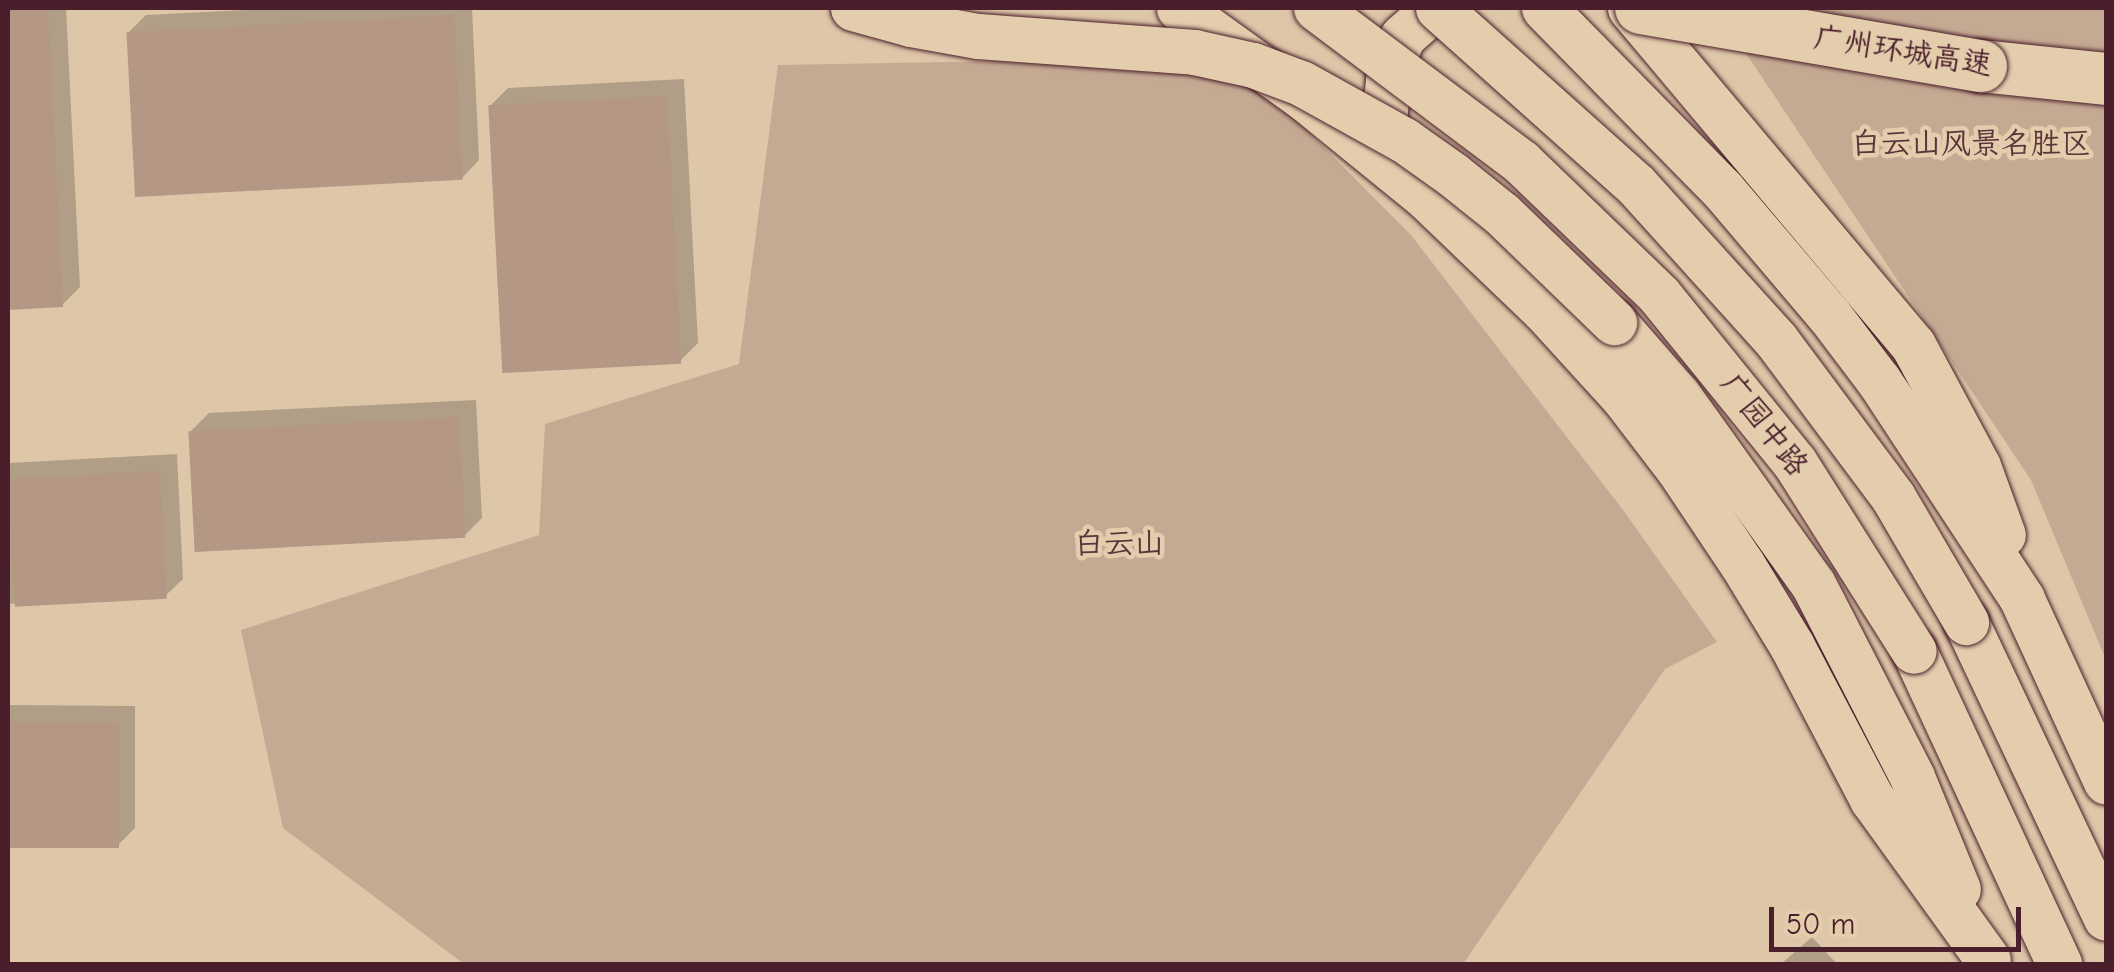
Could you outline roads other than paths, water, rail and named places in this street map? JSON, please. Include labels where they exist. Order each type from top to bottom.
[{"type":"highway","name":"广州环城高速","points":[[1642,8],[1981,66],[2106,79]]},
{"type":"main road","points":[[853,8],[978,36],[1194,52],[1253,65],[1301,83],[1372,120],[1452,174],[1502,214],[1614,322],[1689,408],[1813,584],[1912,777],[1989,962]]},
{"type":"main road","points":[[1179,8],[1303,97],[1426,197],[1544,310],[1624,398],[1679,470],[1792,646],[1872,799],[1989,962]]},
{"type":"main road","name":"广园中路","points":[[1316,8],[1521,162],[1658,295],[1795,462],[1914,650],[2058,964]]},
{"type":"main road","points":[[1426,197],[1391,149],[1383,102],[1396,47],[1411,26],[1437,8]]},
{"type":"main road","name":"广园中路","points":[[1437,8],[1636,185],[1776,340],[1892,497],[1966,622],[2106,918]]},
{"type":"main road","points":[[1514,8],[1640,103]]},
{"type":"main road","points":[[1544,8],[1735,203],[1829,315],[1934,460],[2022,599]]},
{"type":"main road","points":[[1630,8],[1913,345],[1978,466],[2022,599],[2106,782]]},
{"type":"park label","name":"白云山风景名胜区","points":[[1971,144]]},
{"type":"park label","name":"白云山","points":[[1119,544]]}]
